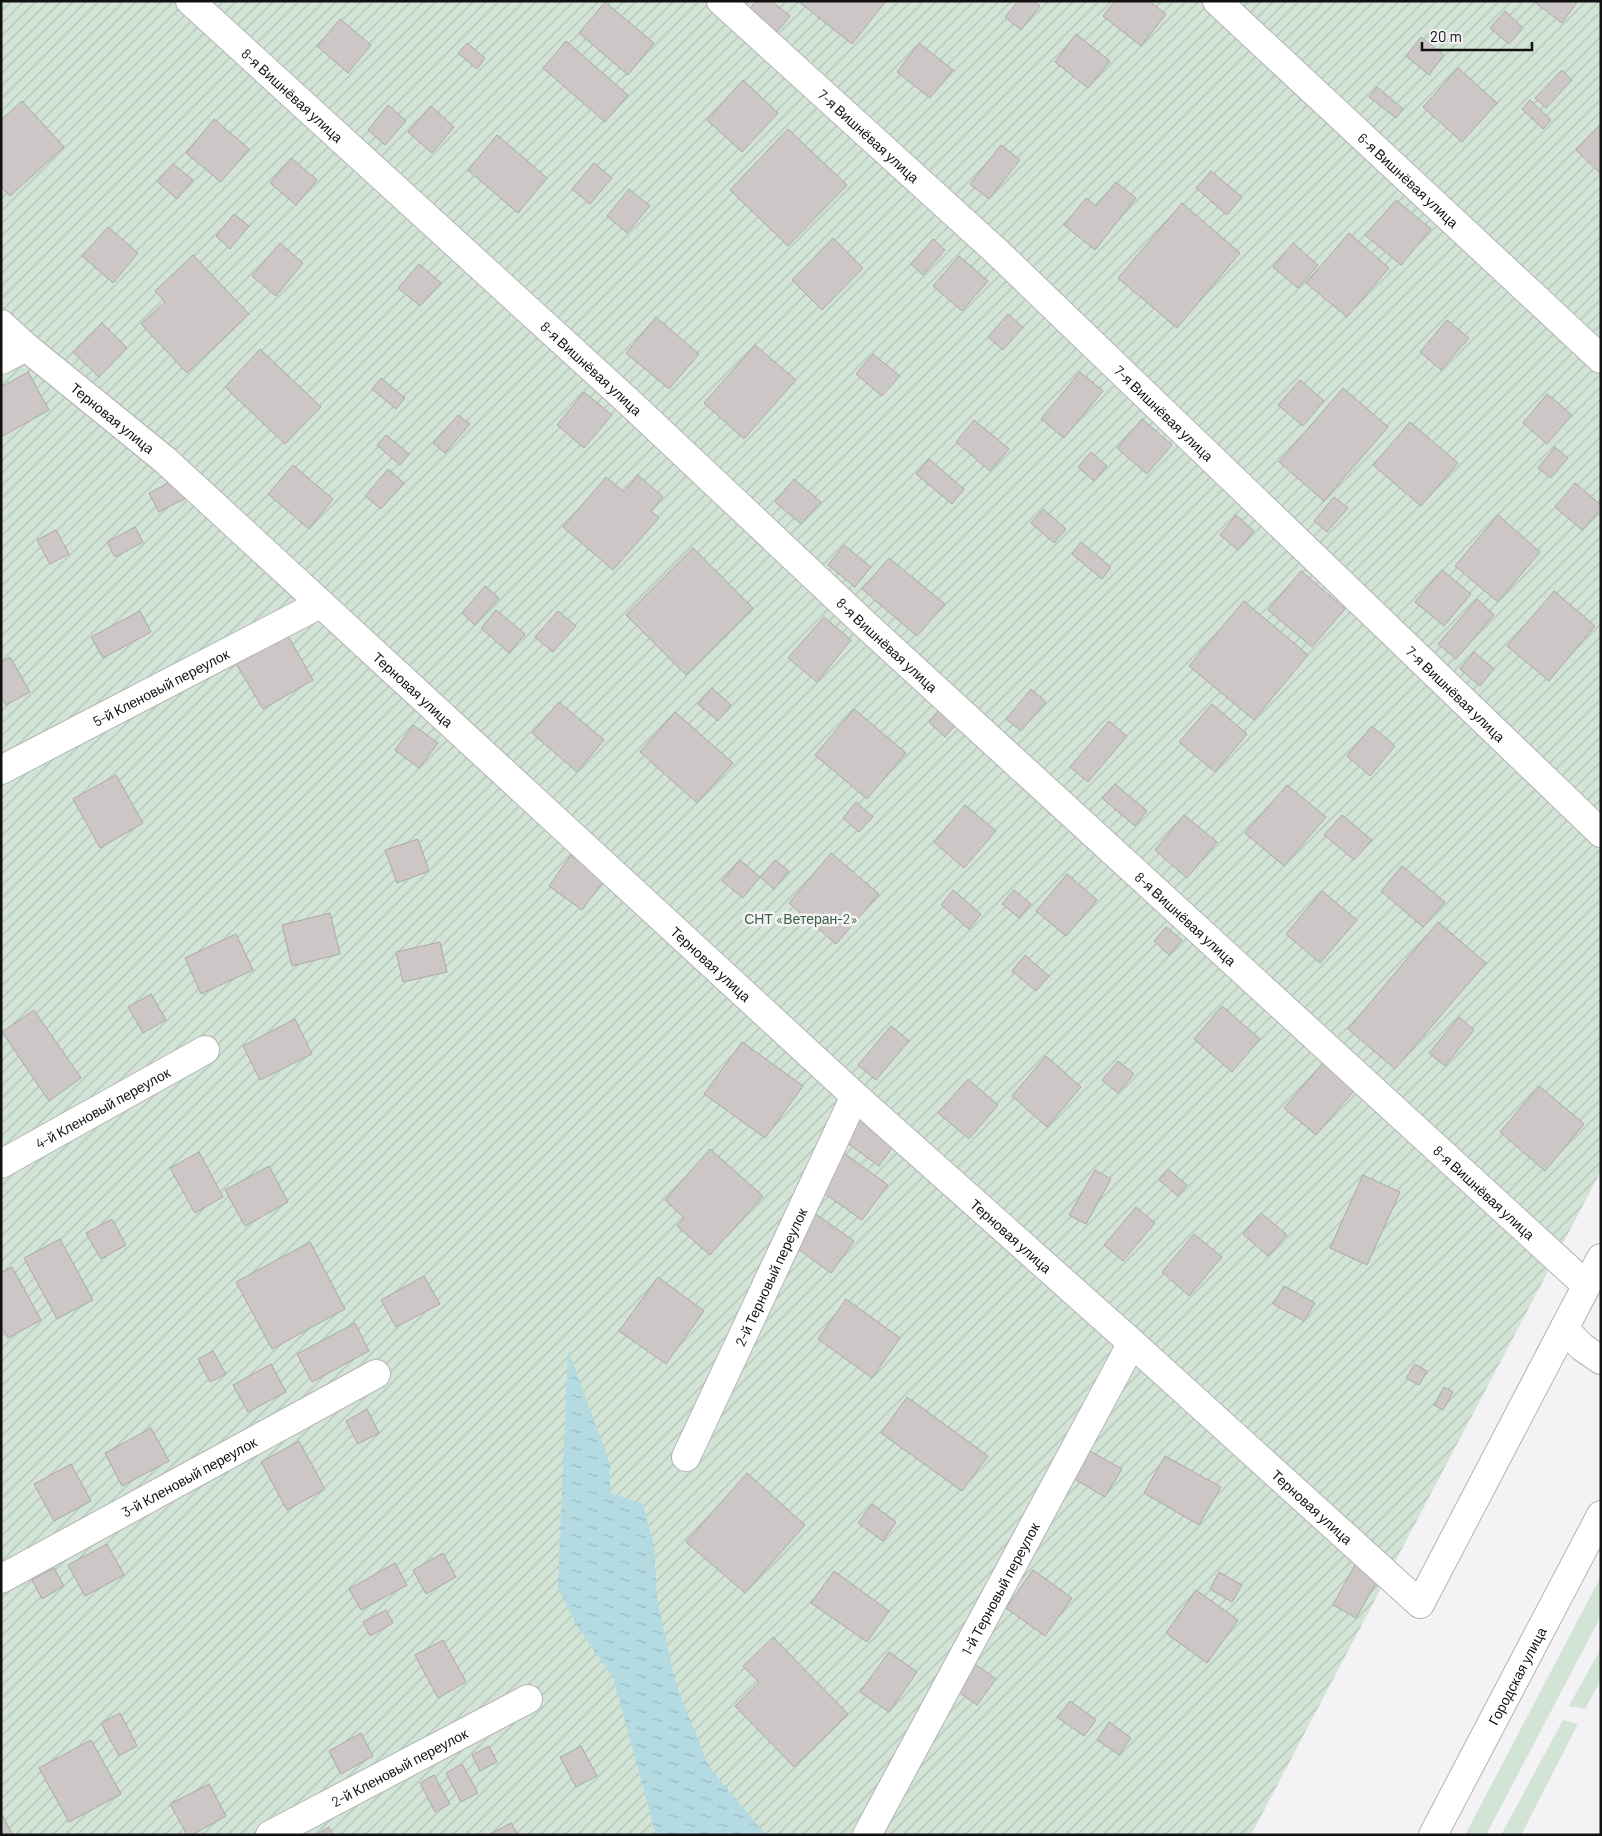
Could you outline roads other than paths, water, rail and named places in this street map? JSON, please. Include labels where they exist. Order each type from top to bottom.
[{"type":"street","name":"8-я Вишнёвая улица","points":[[190,1],[629,402],[882,640],[1586,1285]]},
{"type":"street","name":"7-я Вишнёвая улица","points":[[721,1],[996,250],[1601,833]]},
{"type":"street","name":"6-я Вишнёвая улица","points":[[1217,1],[1601,359]]},
{"type":"street","name":"Терновая улица","points":[[1,324],[26,347],[165,460],[855,1096],[1132,1343],[1420,1604],[1564,1329]]},
{"type":"street","points":[[1,360],[26,347]]},
{"type":"street","name":"5-й Кленовый переулок","points":[[1,770],[320,604]]},
{"type":"street","name":"4-й Кленовый переулок","points":[[1,1164],[205,1050]]},
{"type":"street","name":"2-й Терновый переулок","points":[[686,1457],[855,1096]]},
{"type":"street","points":[[1601,1258],[1564,1329],[1582,1347],[1601,1360]]},
{"type":"street","name":"1-й Терновый переулок","points":[[867,1835],[1132,1343]]},
{"type":"street","name":"3-й Кленовый переулок","points":[[1,1579],[376,1374]]},
{"type":"street","name":"Городская улица","points":[[1432,1835],[1601,1515]]},
{"type":"street","name":"2-й Кленовый переулок","points":[[270,1835],[528,1699]]},
{"type":"water","points":[[568,1350],[610,1464],[610,1493],[643,1504],[654,1546],[657,1598],[676,1685],[710,1768],[766,1835],[656,1835],[613,1677],[578,1628],[558,1588]]},
{"type":"park label","name":"СНТ «Ветеран-2»","points":[[801,918]]}]
